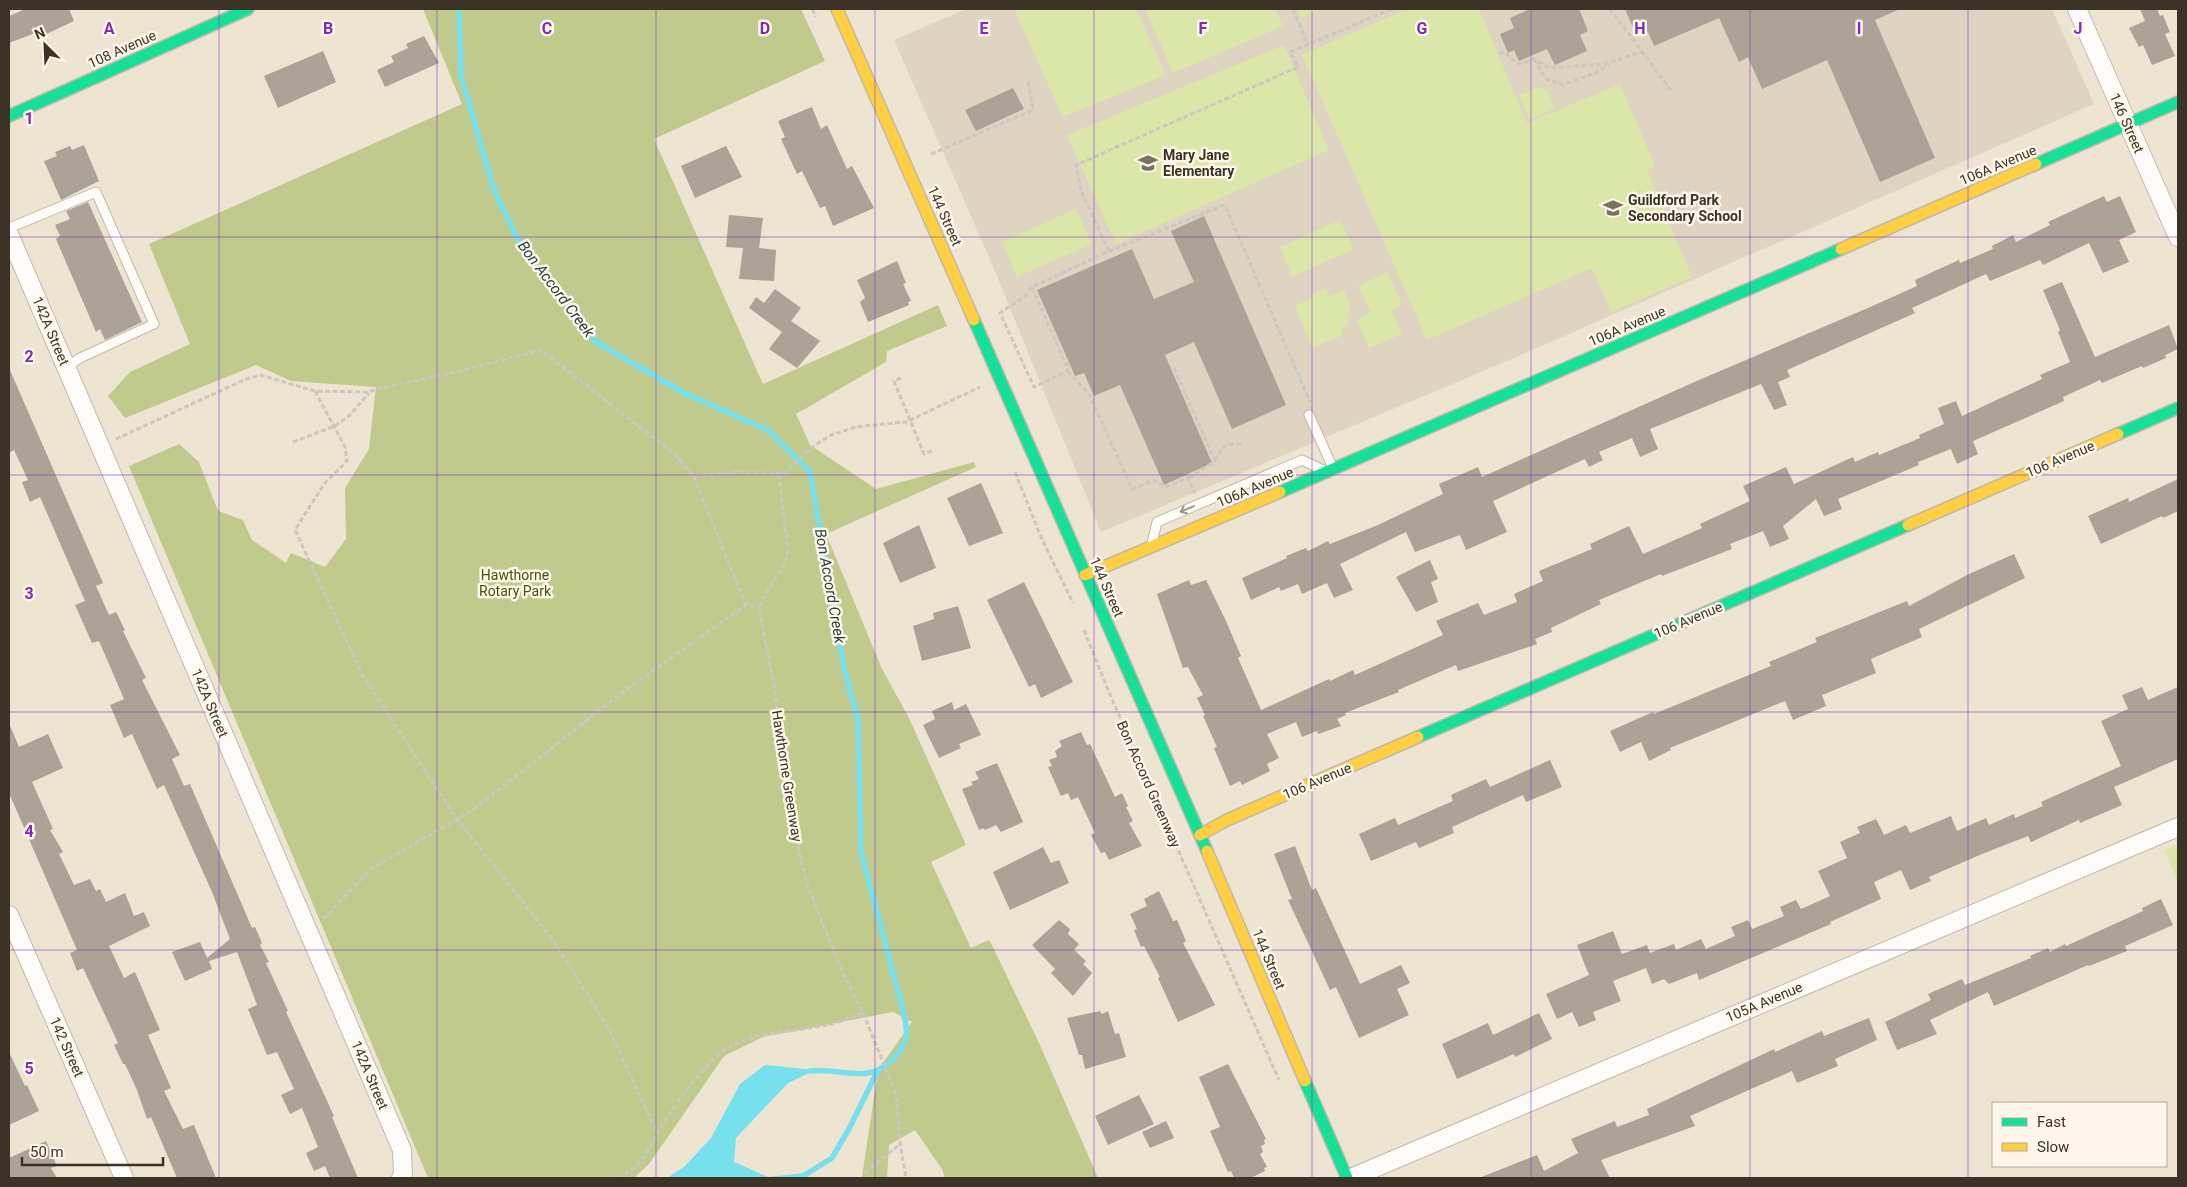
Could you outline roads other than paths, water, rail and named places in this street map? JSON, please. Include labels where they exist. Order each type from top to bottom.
[{"type":"street","name":"144 Street","points":[[837,9],[1349,1178]]},
{"type":"street","name":"146 Street","points":[[2077,9],[2178,237]]},
{"type":"street","name":"108 Avenue","points":[[9,116],[241,10]]},
{"type":"street","name":"106A Avenue","points":[[1086,575],[1331,471],[2178,102]]},
{"type":"street","name":"142A Street","points":[[9,234],[402,1150],[402,1176]]},
{"type":"street","name":"106 Avenue","points":[[1200,835],[1227,820],[2178,408]]},
{"type":"street","name":"105A Avenue","points":[[1349,1178],[2178,827]]},
{"type":"street","name":"142 Street","points":[[9,915],[124,1178]]},
{"type":"lane","points":[[9,228],[96,192],[154,324],[80,358],[67,368]]},
{"type":"lane","points":[[1309,415],[1331,471]]},
{"type":"lane","points":[[1151,546],[1157,522],[1275,471],[1302,460],[1331,471]]},
{"type":"water","points":[[765,1065],[815,1070],[788,1083],[736,1138],[734,1162],[768,1177],[813,1172],[803,1178],[667,1178],[684,1167],[711,1138],[740,1084]]},
{"type":"waterway","name":"Bon Accord Creek","points":[[459,9],[461,75],[494,190],[521,246],[596,342],[686,394],[768,430],[810,472],[844,668],[858,720],[861,852],[907,1031],[903,1046],[895,1057],[885,1066],[873,1072],[861,1074],[824,1070],[810,1071]]},
{"type":"waterway","points":[[800,1178],[832,1158],[850,1127],[878,1070]]},
{"type":"place","name":"Mary Jane Elementary","points":[[1148,163]]},
{"type":"place","name":"Guildford Park Secondary School","points":[[1613,208]]},
{"type":"park label","name":"Hawthorne Rotary Park","points":[[515,584]]}]
